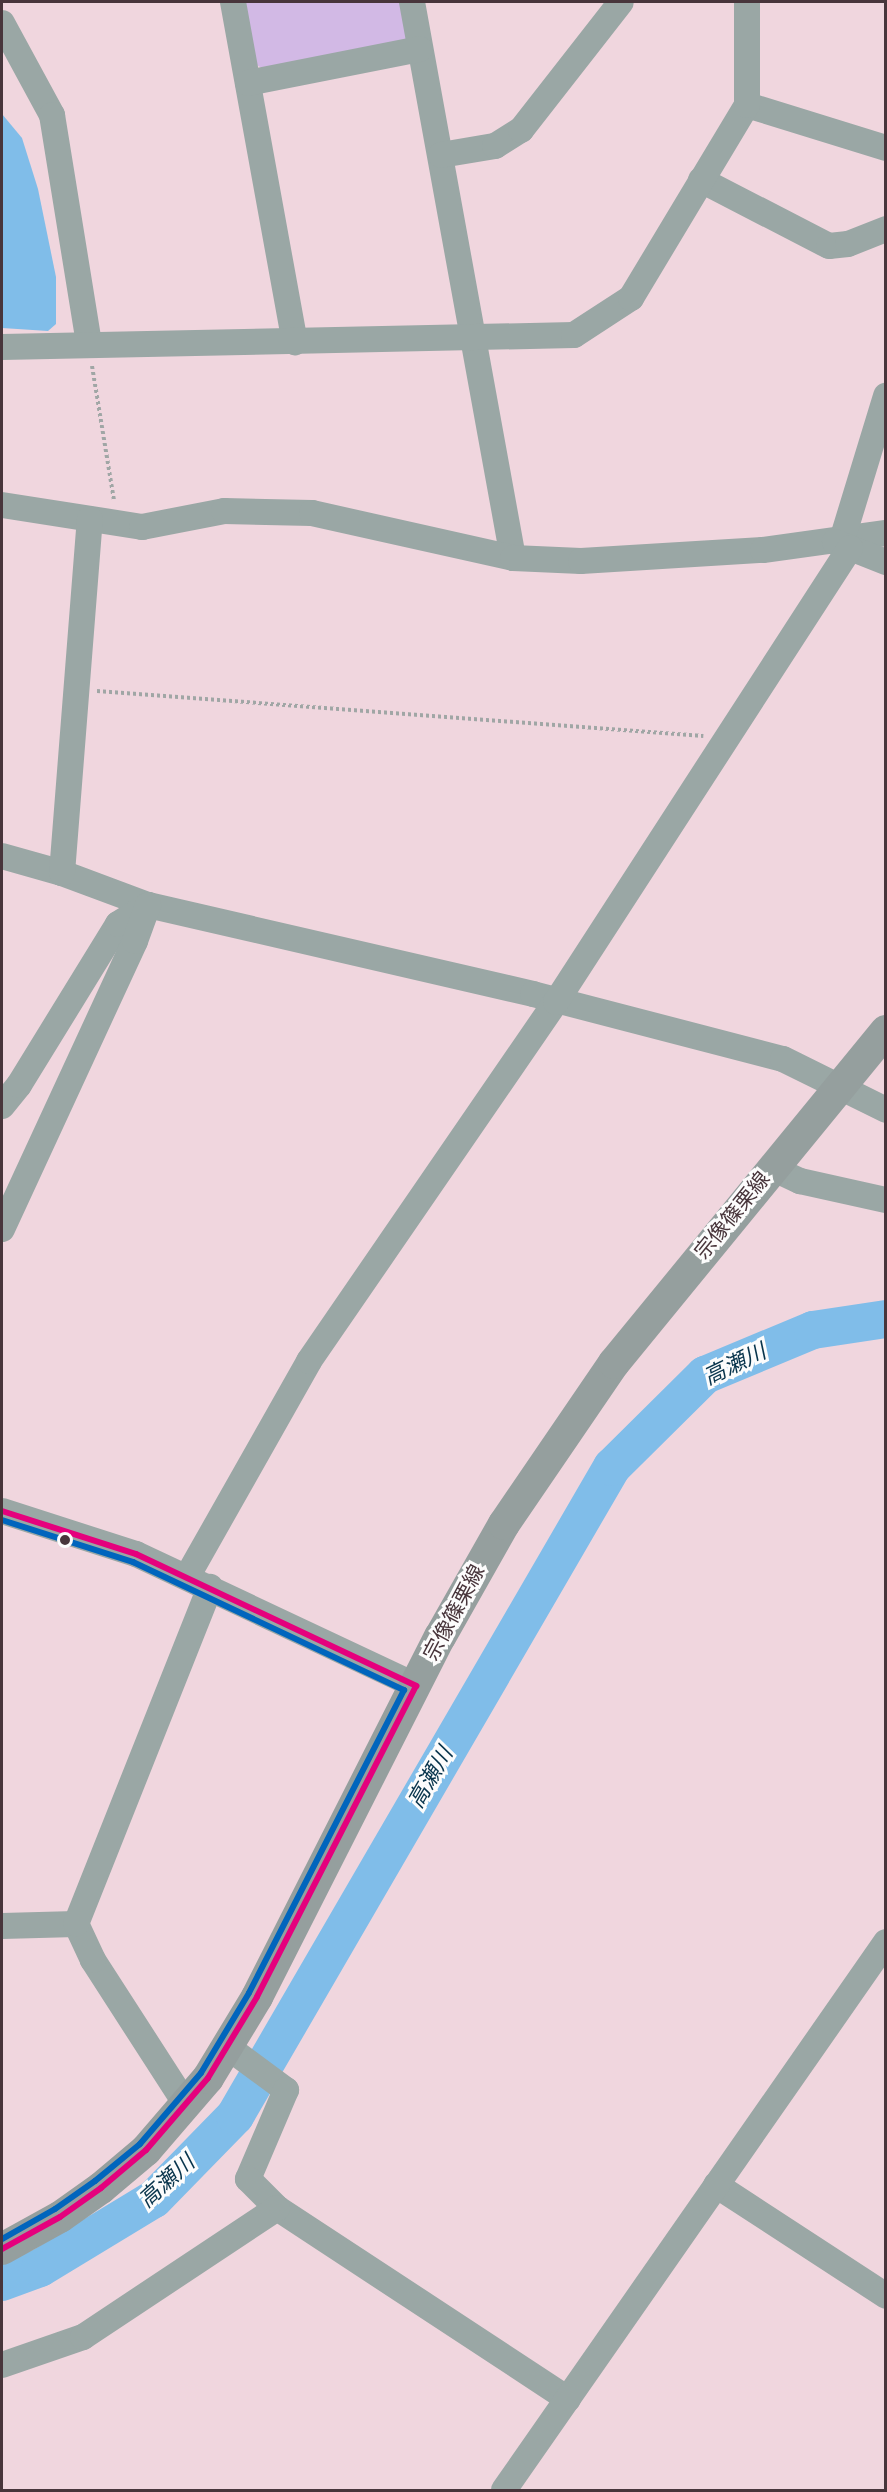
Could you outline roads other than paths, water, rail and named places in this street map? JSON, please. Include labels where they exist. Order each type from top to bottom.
[{"type":"main road","name":"宗像篠栗線","points":[[2,2249],[60,2217],[101,2188],[146,2150],[237,2054],[416,1686],[499,1532],[549,1454],[614,1364],[885,1031]]},
{"type":"street","points":[[233,2],[295,342]]},
{"type":"street","points":[[412,2],[513,558]]},
{"type":"street","points":[[441,155],[495,146],[521,130],[621,2]]},
{"type":"street","points":[[2,347],[474,339],[574,335],[631,298],[747,105],[747,2]]},
{"type":"street","points":[[2,23],[52,115],[89,344]]},
{"type":"street","points":[[248,83],[420,49]]},
{"type":"street","points":[[747,105],[885,148]]},
{"type":"street","points":[[701,180],[829,246],[848,244],[885,229]]},
{"type":"street","points":[[187,2106],[93,1960],[76,1924],[198,1582],[309,1361],[556,1002],[727,738],[842,543],[885,396]]},
{"type":"street","points":[[2,505],[142,527],[224,511],[312,513],[513,558],[581,561],[842,543],[885,533]]},
{"type":"street","points":[[62,873],[90,519]]},
{"type":"street","points":[[842,543],[885,562]]},
{"type":"street","points":[[2,856],[62,873],[148,905],[556,1002],[783,1059],[885,1110]]},
{"type":"street","points":[[2,1106],[25,1075],[118,924],[148,905]]},
{"type":"street","points":[[2,1229],[135,941],[148,905]]},
{"type":"street","points":[[772,1168],[800,1181],[885,1200]]},
{"type":"street","points":[[2,1511],[136,1554],[416,1686]]},
{"type":"street","points":[[2,1926],[76,1924]]},
{"type":"street","points":[[504,2490],[885,1942]]},
{"type":"street","points":[[237,2054],[286,2090],[248,2179],[277,2208],[567,2399]]},
{"type":"street","points":[[716,2185],[885,2296]]},
{"type":"street","points":[[2,2365],[83,2337],[277,2208]]},
{"type":"water","points":[[2,114],[22,138],[38,189],[56,277],[56,324],[48,331],[2,328]]},
{"type":"waterway","name":"高瀬川","points":[[2,2282],[40,2268],[154,2199],[235,2116],[612,1467],[705,1375],[813,1330],[886,1319]]}]
